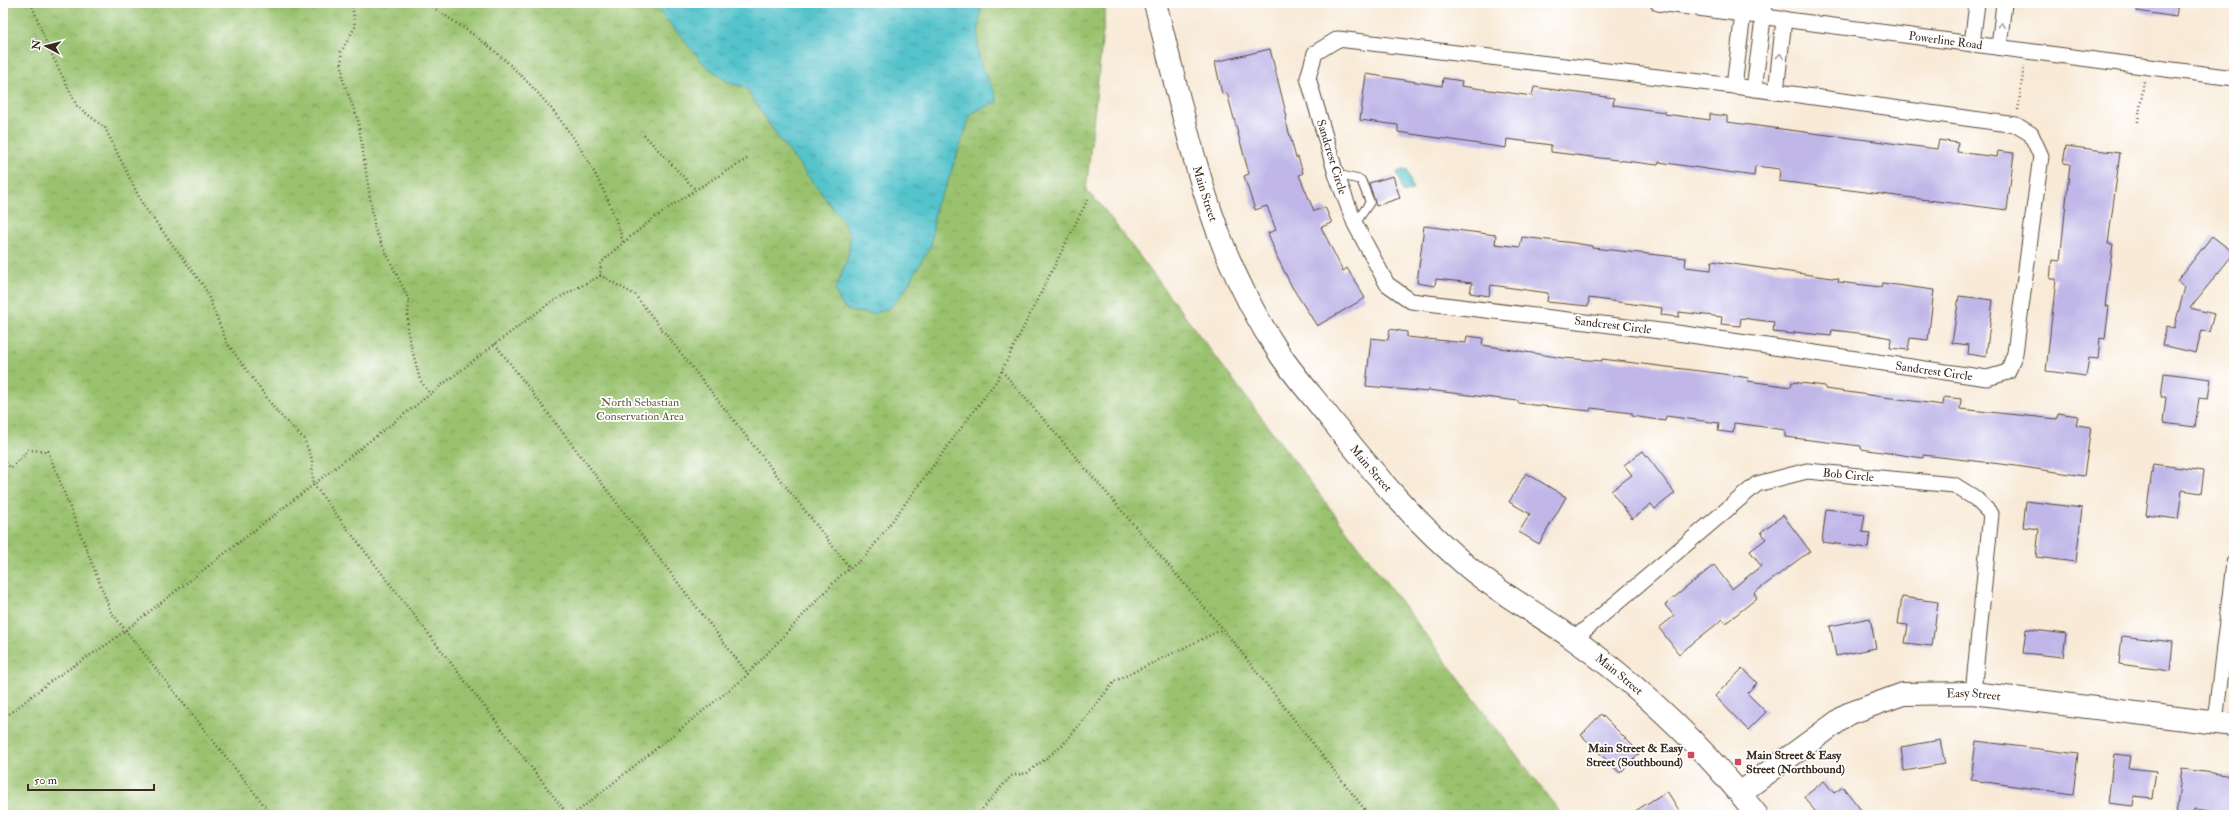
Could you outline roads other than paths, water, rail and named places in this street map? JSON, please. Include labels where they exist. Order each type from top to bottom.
[{"type":"street","name":"Main Street","points":[[1155,3],[1205,194],[1225,250],[1250,306],[1282,357],[1349,442],[1406,510],[1470,568],[1574,639],[1630,683],[1694,743],[1740,793],[1757,815]]},
{"type":"street","name":"Powerline Road","points":[[1658,3],[1743,14],[1764,10],[1784,19],[2234,78]]},
{"type":"street","points":[[1972,44],[1977,3]]},
{"type":"street","points":[[1999,47],[2004,3]]},
{"type":"street","points":[[1754,89],[1764,10]]},
{"type":"street","points":[[1734,86],[1743,14]]},
{"type":"street","points":[[1776,92],[1784,19]]},
{"type":"street","name":"Sandcrest Circle","points":[[1338,39],[1754,89],[2016,125],[2031,134],[2041,156],[2015,353],[2008,372],[1987,378],[1669,332],[1411,301],[1387,284],[1355,224],[1336,174],[1308,78],[1315,54],[1338,39]]},
{"type":"street","name":"Bob Circle","points":[[1574,639],[1757,484],[1807,470],[1954,485],[1975,498],[1990,514],[1973,693]]},
{"type":"street","points":[[2224,724],[2234,563]]},
{"type":"street","name":"Easy Street","points":[[1740,793],[1848,714],[1903,694],[1973,693],[2224,724]]},
{"type":"lane","points":[[1336,174],[1361,180],[1370,202],[1355,224]]},
{"type":"water","points":[[652,3],[982,3],[978,34],[979,57],[983,70],[994,91],[997,101],[971,114],[946,187],[936,204],[931,245],[905,290],[891,307],[873,314],[853,312],[844,308],[835,291],[848,256],[850,236],[842,220],[776,135],[746,88],[728,82],[705,65]]},
{"type":"water","points":[[1407,169],[1413,190],[1403,193],[1397,172]]},
{"type":"place","name":"Main Street & Easy Street (Southbound)","points":[[1691,755]]},
{"type":"place","name":"Main Street & Easy Street (Northbound)","points":[[1738,762]]},
{"type":"park label","name":"North Sebastian Conservation Area","points":[[640,409]]}]
